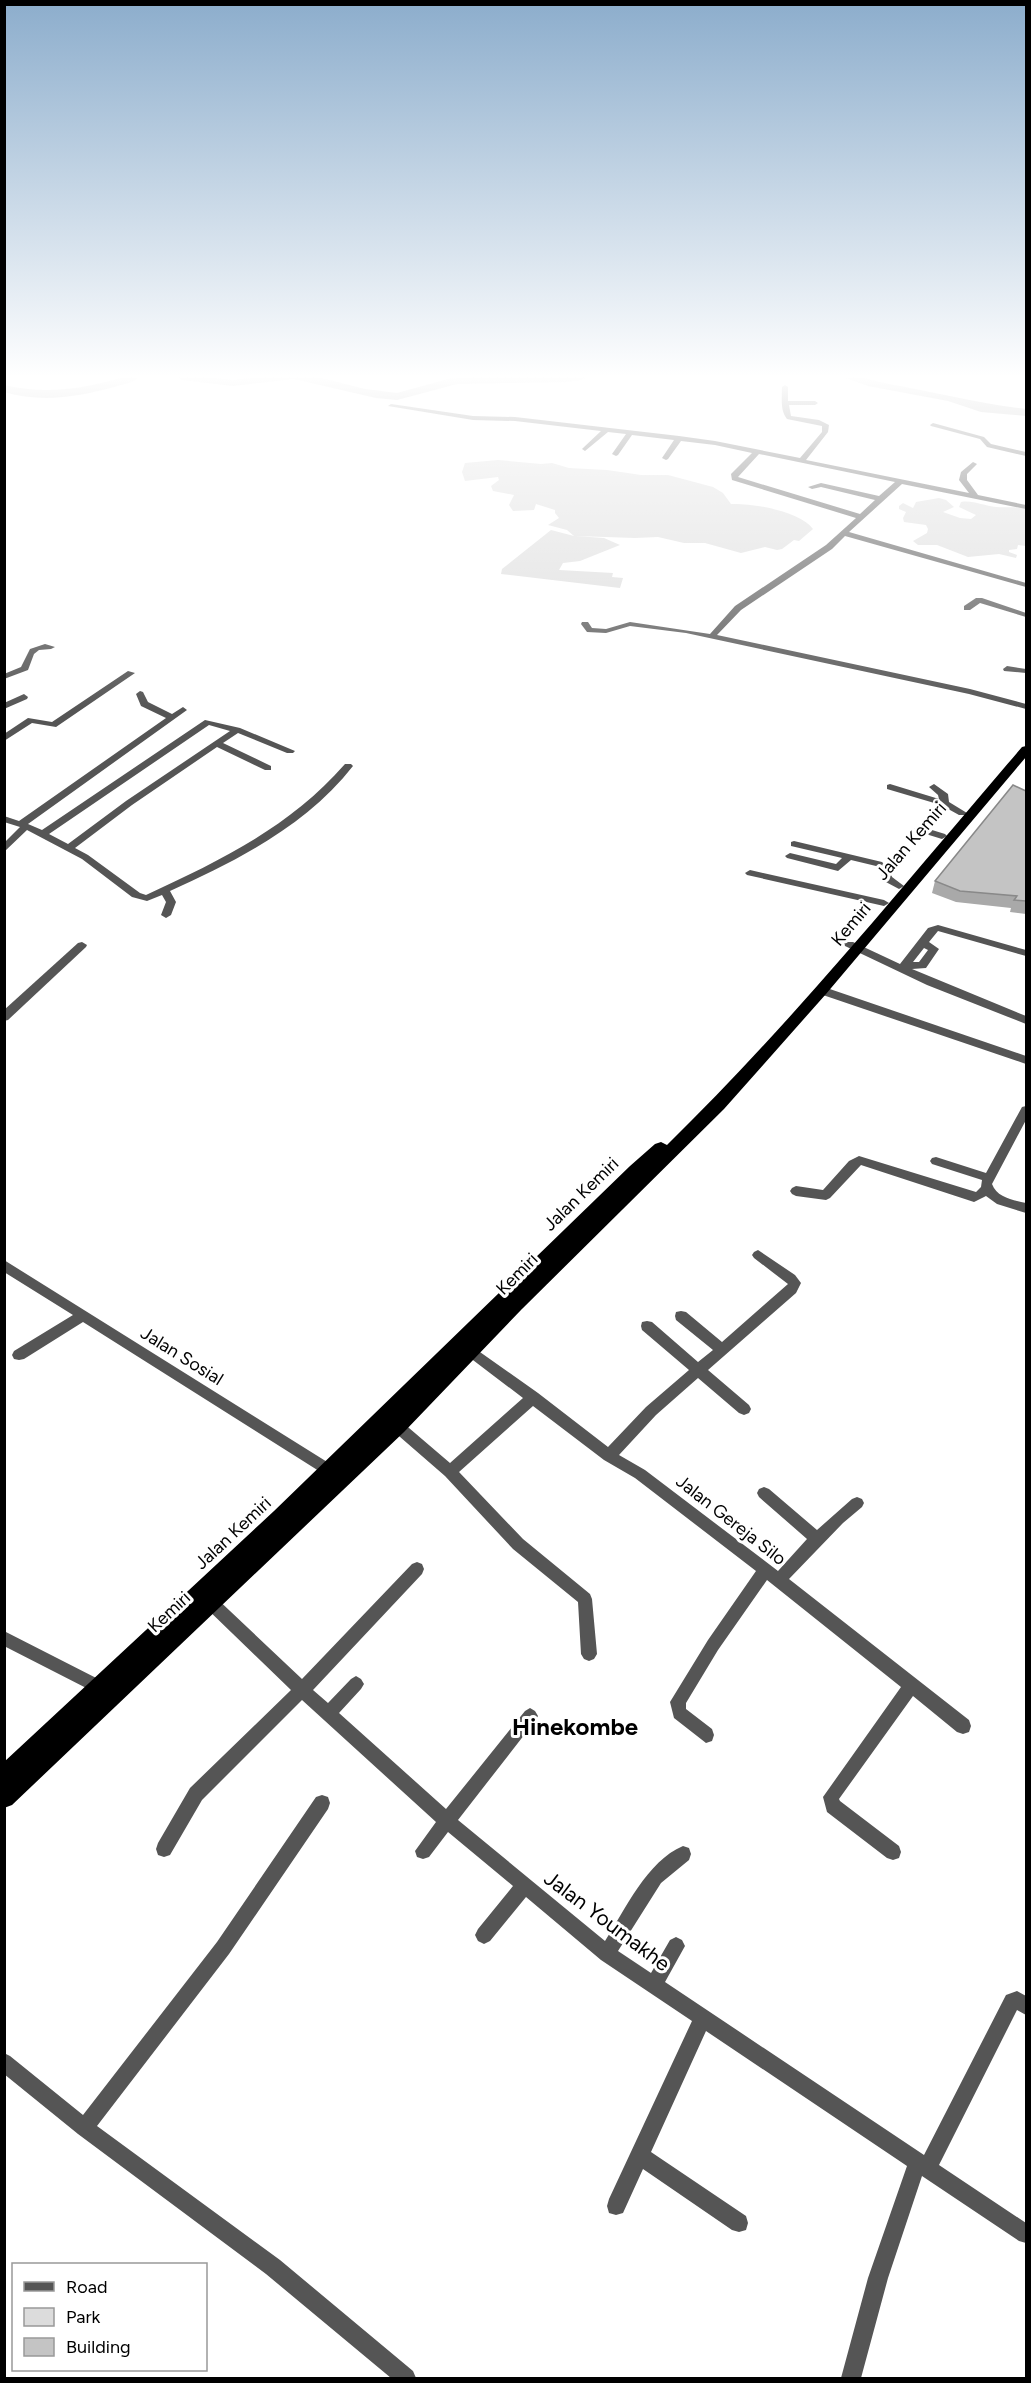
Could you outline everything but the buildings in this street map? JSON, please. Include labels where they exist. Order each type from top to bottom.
[{"type":"highway","name":"Jalan Kemiri","points":[[335,1474],[636,1170],[689,1122],[853,946],[884,903],[1026,738]]},
{"type":"highway","name":"Kemiri","points":[[4,1797],[205,1597],[267,1551],[335,1474],[397,1426],[470,1350],[718,1105],[821,990],[853,946],[1026,750]]},
{"type":"highway","name":"Jalan Kemiri","points":[[4,1777],[205,1597]]},
{"type":"street","points":[[768,488],[862,517]]},
{"type":"street","points":[[835,488],[881,499]]},
{"type":"street","points":[[712,636],[738,608],[804,566],[892,488]]},
{"type":"street","points":[[933,488],[1026,507]]},
{"type":"street","points":[[970,488],[976,496]]},
{"type":"street","points":[[844,533],[1026,585]]},
{"type":"street","points":[[967,608],[979,600],[1026,615]]},
{"type":"street","points":[[585,624],[590,630],[599,631],[633,624],[712,636],[980,694],[1026,707]]},
{"type":"street","points":[[4,677],[25,668],[27,658],[33,650],[41,646],[51,647]]},
{"type":"street","points":[[1007,669],[1026,671]]},
{"type":"street","points":[[4,738],[31,720],[53,725],[130,673]]},
{"type":"street","points":[[140,694],[144,704],[172,717]]},
{"type":"street","points":[[4,706],[24,697]]},
{"type":"street","points":[[4,849],[24,825],[183,710]]},
{"type":"street","points":[[44,834],[206,723],[212,722],[237,730],[290,751]]},
{"type":"street","points":[[69,848],[129,803],[237,730]]},
{"type":"street","points":[[217,744],[268,768]]},
{"type":"street","points":[[4,819],[44,834],[85,857],[141,898],[147,898],[271,833],[333,785],[348,766]]},
{"type":"street","points":[[890,787],[944,803],[962,813]]},
{"type":"street","points":[[934,787],[943,794],[944,803]]},
{"type":"street","points":[[919,829],[942,836]]},
{"type":"street","points":[[794,844],[879,864],[883,867],[887,879],[899,886]]},
{"type":"street","points":[[790,856],[838,867],[850,856]]},
{"type":"street","points":[[750,873],[884,903]]},
{"type":"street","points":[[164,890],[171,902],[166,915]]},
{"type":"street","points":[[904,967],[922,966],[934,949],[923,943],[932,930],[938,928],[1026,953]]},
{"type":"street","points":[[4,1017],[82,945]]},
{"type":"street","points":[[853,946],[1026,1020]]},
{"type":"street","points":[[821,990],[1026,1060]]},
{"type":"street","points":[[4,1002],[16,1006]]},
{"type":"street","points":[[796,1191],[826,1195],[859,1160],[974,1197],[980,1195],[1026,1110]]},
{"type":"street","points":[[936,1161],[987,1183],[993,1197],[1026,1208]]},
{"type":"street","points":[[609,1456],[651,1412],[792,1288],[795,1283],[759,1255]]},
{"type":"street","name":"Jalan Sosial","points":[[4,1265],[335,1474]]},
{"type":"street","points":[[19,1355],[83,1316]]},
{"type":"street","points":[[681,1316],[722,1350]]},
{"type":"street","points":[[648,1326],[744,1409]]},
{"type":"street","name":"Jalan Gereja Silo","points":[[470,1350],[609,1456],[640,1474],[963,1726]]},
{"type":"street","points":[[450,1472],[533,1397]]},
{"type":"street","points":[[397,1426],[450,1472],[518,1544],[585,1599],[589,1654]]},
{"type":"street","points":[[764,1493],[817,1539]]},
{"type":"street","points":[[778,1581],[838,1518],[857,1503]]},
{"type":"street","points":[[164,1849],[196,1794],[302,1690],[417,1569]]},
{"type":"street","points":[[706,1735],[679,1713],[678,1702],[713,1645],[765,1570]]},
{"type":"street","name":"Jalan Youmakhe","points":[[205,1597],[302,1690],[446,1820],[608,1954],[1026,2234]]},
{"type":"street","points":[[4,1638],[101,1688]]},
{"type":"street","points":[[328,1714],[356,1684]]},
{"type":"street","points":[[893,1852],[833,1806],[831,1797],[912,1685]]},
{"type":"street","points":[[423,1851],[530,1716]]},
{"type":"street","points":[[84,2128],[223,1948],[322,1803]]},
{"type":"street","points":[[608,1954],[655,1877],[683,1854]]},
{"type":"street","points":[[484,1935],[524,1886]]},
{"type":"street","points":[[653,1986],[676,1946]]},
{"type":"street","points":[[851,2379],[878,2278],[923,2165],[1012,2001],[1017,2000],[1026,2006]]},
{"type":"street","points":[[616,2206],[703,2018]]},
{"type":"street","points":[[4,2062],[84,2128],[273,2266],[406,2379]]},
{"type":"street","points":[[639,2155],[739,2223]]},
{"type":"green space","points":[[492,488],[715,488],[723,493],[731,504],[775,509],[798,517],[813,529],[799,541],[794,540],[782,549],[765,547],[741,553],[705,543],[684,543],[658,537],[575,536],[604,538],[620,545],[580,561],[563,563],[559,570],[613,573],[612,577],[623,578],[620,588],[501,574],[502,569],[551,530],[574,536],[567,530],[548,525],[559,518],[555,510],[536,504],[534,510],[513,511],[509,505],[514,495],[493,491]]},
{"type":"green space","points":[[939,498],[946,500],[954,507],[943,512],[960,518],[971,519],[976,515],[959,507],[961,502],[1026,509],[1026,546],[1018,545],[1017,549],[1009,550],[1017,555],[1016,558],[999,554],[968,557],[937,545],[918,545],[913,541],[927,533],[928,529],[926,525],[904,522],[906,512],[899,509],[899,506],[903,503],[913,508],[916,502]]},
{"type":"district","name":"Hinekombe","points":[[575,1727]]}]
